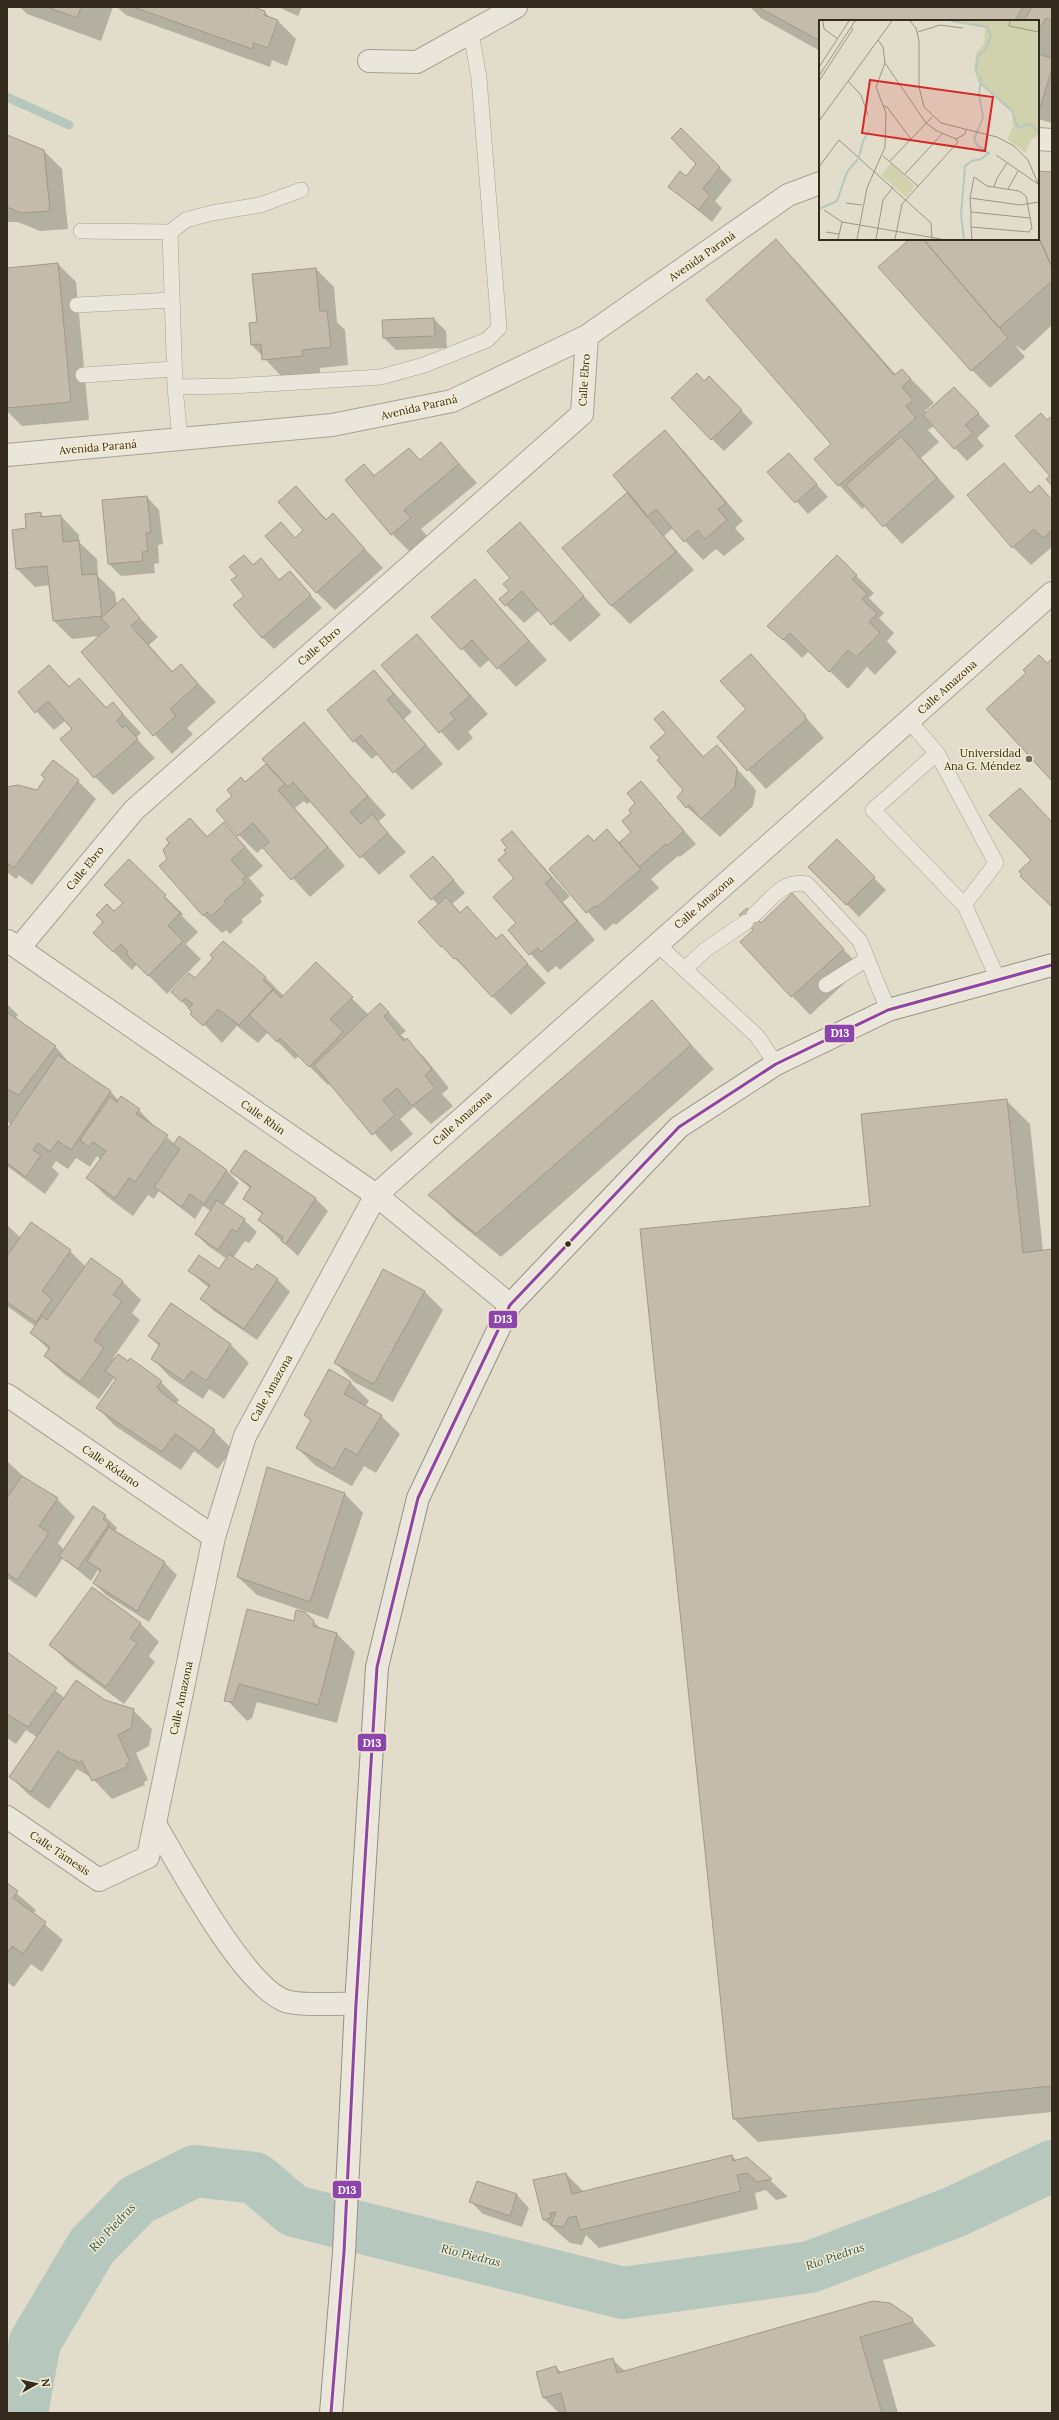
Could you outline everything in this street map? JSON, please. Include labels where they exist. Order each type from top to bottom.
[{"type":"street","points":[[369,61],[417,62],[516,7]]},
{"type":"street","points":[[1039,139],[1052,140]]},
{"type":"street","name":"Avenida Paraná","points":[[7,455],[332,426],[452,401],[587,336],[788,196],[819,184]]},
{"type":"street","name":"Calle Ebro","points":[[13,944],[134,810],[582,414],[587,336]]},
{"type":"street","name":"Calle Amazona","points":[[155,1824],[214,1537],[245,1436],[376,1195],[1052,594]]},
{"type":"street","name":"Calle Rhin","points":[[13,944],[376,1195],[510,1305]]},
{"type":"street","points":[[331,2413],[337,2350],[352,2109],[356,2004],[377,1667],[418,1498],[510,1305],[679,1127],[776,1064],[888,1010],[1052,965]]},
{"type":"street","name":"Calle Ródano","points":[[7,1395],[214,1537]]},
{"type":"street","name":"Calle Támesis","points":[[7,1817],[99,1880],[148,1857],[155,1824]]},
{"type":"street","points":[[155,1824],[216,1928],[263,1987],[288,2002],[356,2004]]},
{"type":"lane","points":[[175,387],[233,386],[382,377],[424,365],[487,340],[499,328],[479,78],[471,32]]},
{"type":"lane","points":[[80,231],[170,232],[186,220],[212,213],[260,206],[301,190]]},
{"type":"lane","points":[[170,232],[174,369],[180,440]]},
{"type":"lane","points":[[77,304],[172,300]]},
{"type":"lane","points":[[84,375],[174,369]]},
{"type":"lane","points":[[909,721],[938,753],[996,863],[964,905]]},
{"type":"lane","points":[[938,753],[872,810],[964,905],[998,979]]},
{"type":"lane","points":[[685,970],[705,950],[750,919],[785,886],[792,882],[807,884],[860,941],[888,1010]]},
{"type":"lane","points":[[657,944],[757,1036],[776,1064]]},
{"type":"lane","points":[[826,986],[867,960]]},
{"type":"building","points":[[47,7],[81,7],[77,18]]},
{"type":"building","points":[[133,7],[253,7],[265,11],[264,15],[278,20],[268,48],[254,43],[252,49]]},
{"type":"building","points":[[758,7],[1023,7],[1016,20],[819,20],[819,40]]},
{"type":"building","points":[[1032,7],[1052,7],[1052,21],[1046,18],[1039,29],[1039,20],[1025,20]]},
{"type":"building","points":[[1039,54],[1052,58],[1052,69],[1039,111]]},
{"type":"building","points":[[681,128],[720,167],[703,189],[710,195],[699,210],[668,187],[680,171],[686,176],[696,164],[671,138]]},
{"type":"building","points":[[7,135],[44,150],[50,211],[21,213],[7,207]]},
{"type":"building","points":[[1039,171],[1052,172],[1052,267],[1039,238]]},
{"type":"building","points":[[1039,238],[1052,267],[1052,281],[999,328],[924,240],[1039,240]]},
{"type":"building","points":[[776,239],[894,375],[902,369],[911,379],[902,387],[913,400],[906,406],[916,418],[838,486],[814,459],[831,444],[706,300]]},
{"type":"building","points":[[909,240],[924,240],[1008,338],[971,371],[878,267]]},
{"type":"building","points":[[58,263],[71,402],[7,408],[7,268]]},
{"type":"building","points":[[316,268],[320,311],[327,311],[331,347],[302,350],[303,356],[262,360],[261,344],[251,345],[249,323],[257,322],[252,274]]},
{"type":"building","points":[[434,318],[435,336],[383,338],[382,320]]},
{"type":"building","points":[[697,373],[704,381],[709,376],[742,410],[711,440],[671,398]]},
{"type":"building","points":[[954,387],[979,413],[965,425],[973,433],[954,449],[923,415]]},
{"type":"building","points":[[1041,413],[1047,420],[1052,416],[1052,486],[1046,479],[1050,476],[1015,436]]},
{"type":"building","points":[[665,430],[726,503],[718,509],[727,520],[705,539],[698,530],[684,542],[656,509],[647,517],[613,475]]},
{"type":"building","points":[[901,436],[937,478],[883,527],[846,485]]},
{"type":"building","points":[[441,442],[459,464],[404,510],[411,518],[391,535],[345,480],[364,464],[374,476],[409,448],[420,460]]},
{"type":"building","points":[[789,453],[817,484],[795,503],[767,472]]},
{"type":"building","points":[[1004,463],[1030,493],[1039,485],[1052,500],[1052,530],[1043,538],[1034,529],[1012,548],[967,495]]},
{"type":"building","points":[[296,486],[326,520],[333,513],[365,549],[316,593],[265,536],[281,522],[295,538],[303,530],[278,502]]},
{"type":"building","points":[[628,492],[676,552],[611,606],[562,548]]},
{"type":"building","points":[[147,496],[151,532],[146,533],[148,551],[142,552],[143,561],[108,564],[102,500]]},
{"type":"building","points":[[41,512],[41,517],[61,515],[63,542],[79,540],[82,575],[97,574],[102,616],[53,621],[47,566],[16,569],[12,530],[26,528],[25,514]]},
{"type":"building","points":[[520,522],[584,596],[551,625],[522,591],[505,606],[499,599],[509,591],[503,584],[510,578],[487,551]]},
{"type":"building","points":[[244,555],[253,565],[261,558],[279,580],[290,571],[311,595],[262,638],[233,605],[244,596],[231,580],[237,576],[229,567]]},
{"type":"building","points":[[837,555],[857,575],[852,579],[867,594],[862,599],[877,614],[869,622],[880,633],[856,657],[848,650],[829,672],[790,633],[783,640],[767,626]]},
{"type":"building","points":[[475,579],[529,641],[497,669],[472,640],[461,650],[431,617]]},
{"type":"building","points":[[123,598],[140,618],[131,626],[172,672],[181,664],[198,684],[170,709],[176,716],[153,736],[81,652],[109,627],[101,618]]},
{"type":"building","points":[[417,634],[470,696],[450,713],[455,719],[439,733],[381,665]]},
{"type":"building","points":[[751,654],[805,715],[806,720],[747,771],[717,737],[746,709],[720,681]]},
{"type":"building","points":[[1039,655],[1047,663],[1052,659],[1052,781],[986,709],[1026,673],[1023,670]]},
{"type":"building","points":[[49,665],[69,687],[79,678],[106,708],[113,702],[123,714],[117,721],[123,728],[125,725],[138,739],[94,778],[60,739],[72,729],[48,701],[35,713],[18,692]]},
{"type":"building","points":[[374,670],[394,694],[387,700],[426,745],[393,773],[361,735],[353,742],[327,710]]},
{"type":"building","points":[[663,711],[703,757],[717,745],[737,768],[735,787],[701,819],[689,805],[686,808],[677,797],[683,790],[657,760],[660,758],[650,747],[666,733],[654,719]]},
{"type":"building","points":[[304,722],[368,796],[350,812],[361,824],[372,814],[388,833],[360,858],[293,782],[288,787],[262,759]]},
{"type":"building","points":[[53,760],[79,780],[14,868],[7,863],[7,787],[18,785],[37,790],[45,778],[41,775]]},
{"type":"building","points":[[266,764],[285,784],[278,790],[328,847],[291,880],[263,848],[269,842],[253,823],[238,836],[216,810],[232,796],[227,790],[241,777],[245,782]]},
{"type":"building","points":[[641,781],[684,831],[639,867],[619,843],[631,832],[622,821],[631,813],[629,810],[635,803],[627,793]]},
{"type":"building","points":[[1020,788],[1052,822],[1052,907],[1020,876],[1022,875],[1019,871],[1031,860],[989,815]]},
{"type":"building","points":[[190,818],[207,837],[224,822],[245,847],[231,860],[246,877],[242,880],[245,883],[224,901],[226,903],[211,916],[207,912],[203,916],[159,866],[167,859],[163,850],[169,843],[166,839]]},
{"type":"building","points":[[607,829],[641,869],[597,907],[595,906],[586,913],[549,869],[588,835],[594,841]]},
{"type":"building","points":[[512,831],[552,878],[545,883],[577,921],[541,952],[538,948],[529,955],[508,930],[516,923],[493,897],[514,878],[498,860],[506,853],[504,850],[507,848],[501,840]]},
{"type":"building","points":[[837,839],[875,877],[846,905],[808,867]]},
{"type":"building","points":[[433,856],[454,880],[431,900],[410,876]]},
{"type":"building","points":[[129,859],[166,895],[164,897],[180,913],[168,926],[183,941],[148,976],[126,954],[128,952],[121,944],[113,952],[93,933],[103,922],[96,915],[107,904],[114,911],[123,903],[104,885]]},
{"type":"building","points":[[792,893],[844,949],[791,997],[740,942],[753,930],[739,915],[747,908],[761,923]]},
{"type":"building","points":[[446,897],[460,913],[467,906],[496,939],[502,934],[528,964],[492,997],[456,958],[454,959],[442,946],[441,947],[418,922]]},
{"type":"building","points":[[223,941],[266,977],[263,980],[273,989],[239,1025],[218,1009],[203,1026],[190,1014],[192,1012],[188,1008],[193,1004],[185,998],[182,1002],[171,992],[189,973],[195,978],[213,958],[210,955]]},
{"type":"building","points":[[316,962],[353,997],[330,1019],[343,1032],[309,1067],[280,1038],[277,1042],[249,1015],[273,990],[281,998]]},
{"type":"building","points":[[652,1000],[691,1045],[476,1234],[428,1195]]},
{"type":"building","points":[[380,1003],[389,1012],[384,1016],[404,1041],[407,1038],[432,1069],[425,1075],[435,1088],[412,1106],[397,1088],[383,1100],[395,1115],[372,1135],[314,1065]]},
{"type":"building","points":[[7,1012],[56,1046],[19,1095],[7,1089]]},
{"type":"building","points":[[58,1055],[111,1091],[71,1150],[58,1141],[50,1152],[38,1143],[33,1150],[41,1155],[26,1177],[7,1163],[7,1129]]},
{"type":"building","points":[[121,1096],[140,1109],[136,1114],[168,1135],[135,1182],[129,1178],[115,1198],[86,1178],[106,1151],[93,1142],[89,1147],[80,1140],[110,1097],[117,1102]]},
{"type":"building","points":[[1007,1099],[1023,1253],[1052,1249],[1052,2086],[733,2119],[640,1229],[870,1206],[861,1114]]},
{"type":"building","points":[[179,1136],[227,1170],[204,1204],[190,1194],[182,1207],[154,1187],[180,1149],[173,1145]]},
{"type":"building","points":[[245,1150],[316,1198],[286,1244],[281,1241],[283,1237],[258,1220],[263,1213],[243,1199],[251,1186],[230,1172]]},
{"type":"building","points":[[217,1200],[245,1219],[237,1232],[232,1229],[218,1250],[195,1234]]},
{"type":"building","points":[[31,1222],[71,1250],[42,1291],[52,1299],[36,1322],[7,1302],[7,1256]]},
{"type":"building","points":[[229,1254],[253,1270],[257,1264],[278,1279],[244,1329],[200,1299],[210,1285],[188,1271],[199,1255],[219,1269]]},
{"type":"building","points":[[91,1258],[123,1281],[113,1295],[122,1301],[94,1340],[104,1348],[80,1382],[44,1356],[50,1347],[30,1333],[42,1316],[47,1320]]},
{"type":"building","points":[[383,1269],[425,1291],[374,1384],[334,1363]]},
{"type":"building","points":[[171,1303],[231,1344],[206,1381],[191,1371],[184,1381],[151,1359],[160,1344],[148,1336]]},
{"type":"building","points":[[118,1354],[128,1361],[130,1358],[162,1381],[157,1387],[162,1393],[215,1430],[200,1451],[175,1434],[162,1452],[96,1408],[116,1379],[105,1371]]},
{"type":"building","points":[[329,1369],[351,1382],[344,1394],[382,1415],[357,1455],[345,1448],[334,1469],[296,1448],[311,1420],[304,1415]]},
{"type":"building","points":[[267,1467],[345,1493],[310,1602],[237,1577]]},
{"type":"building","points":[[22,1476],[58,1498],[39,1526],[49,1533],[17,1580],[7,1573],[7,1498]]},
{"type":"building","points":[[93,1506],[106,1515],[103,1519],[109,1524],[78,1569],[59,1556]]},
{"type":"building","points":[[109,1527],[165,1562],[137,1611],[93,1583],[101,1570],[87,1561]]},
{"type":"building","points":[[92,1587],[141,1623],[130,1638],[137,1643],[106,1687],[49,1645]]},
{"type":"building","points":[[247,1609],[294,1621],[296,1610],[305,1612],[314,1621],[313,1626],[337,1633],[318,1705],[239,1684],[233,1702],[224,1701]]},
{"type":"building","points":[[7,1652],[57,1688],[28,1727],[7,1714]]},
{"type":"building","points":[[76,1680],[105,1700],[134,1709],[131,1728],[118,1735],[130,1762],[126,1764],[127,1767],[92,1781],[82,1761],[77,1763],[76,1760],[71,1760],[58,1751],[31,1792],[9,1777]]},
{"type":"building","points":[[7,1883],[18,1891],[13,1898],[46,1922],[23,1954],[12,1946],[7,1954]]},
{"type":"building","points":[[732,2155],[733,2161],[747,2157],[772,2179],[757,2182],[747,2173],[737,2175],[741,2191],[580,2230],[576,2216],[568,2218],[564,2227],[551,2225],[556,2212],[550,2213],[551,2218],[543,2220],[533,2180],[566,2173],[572,2194]]},
{"type":"building","points":[[477,2181],[517,2194],[510,2216],[469,2202]]},
{"type":"building","points":[[873,2301],[890,2303],[912,2318],[913,2322],[860,2337],[882,2413],[566,2413],[561,2393],[543,2398],[536,2372],[556,2366],[558,2373],[613,2358],[617,2373]]},
{"type":"waterway","points":[[7,97],[69,125]]},
{"type":"waterway","name":"Río Piedras","points":[[22,2413],[35,2342],[92,2246],[137,2200],[195,2171],[255,2178],[294,2211],[623,2293],[810,2267],[954,2212],[1052,2166]]},
{"type":"transit line","name":"D13","points":[[331,2413],[344,2252],[356,2004],[377,1667],[418,1498],[510,1305],[679,1127],[776,1064],[888,1010],[1052,965]]},
{"type":"place","name":"Universidad Ana G. Méndez","points":[[1029,759]]}]
